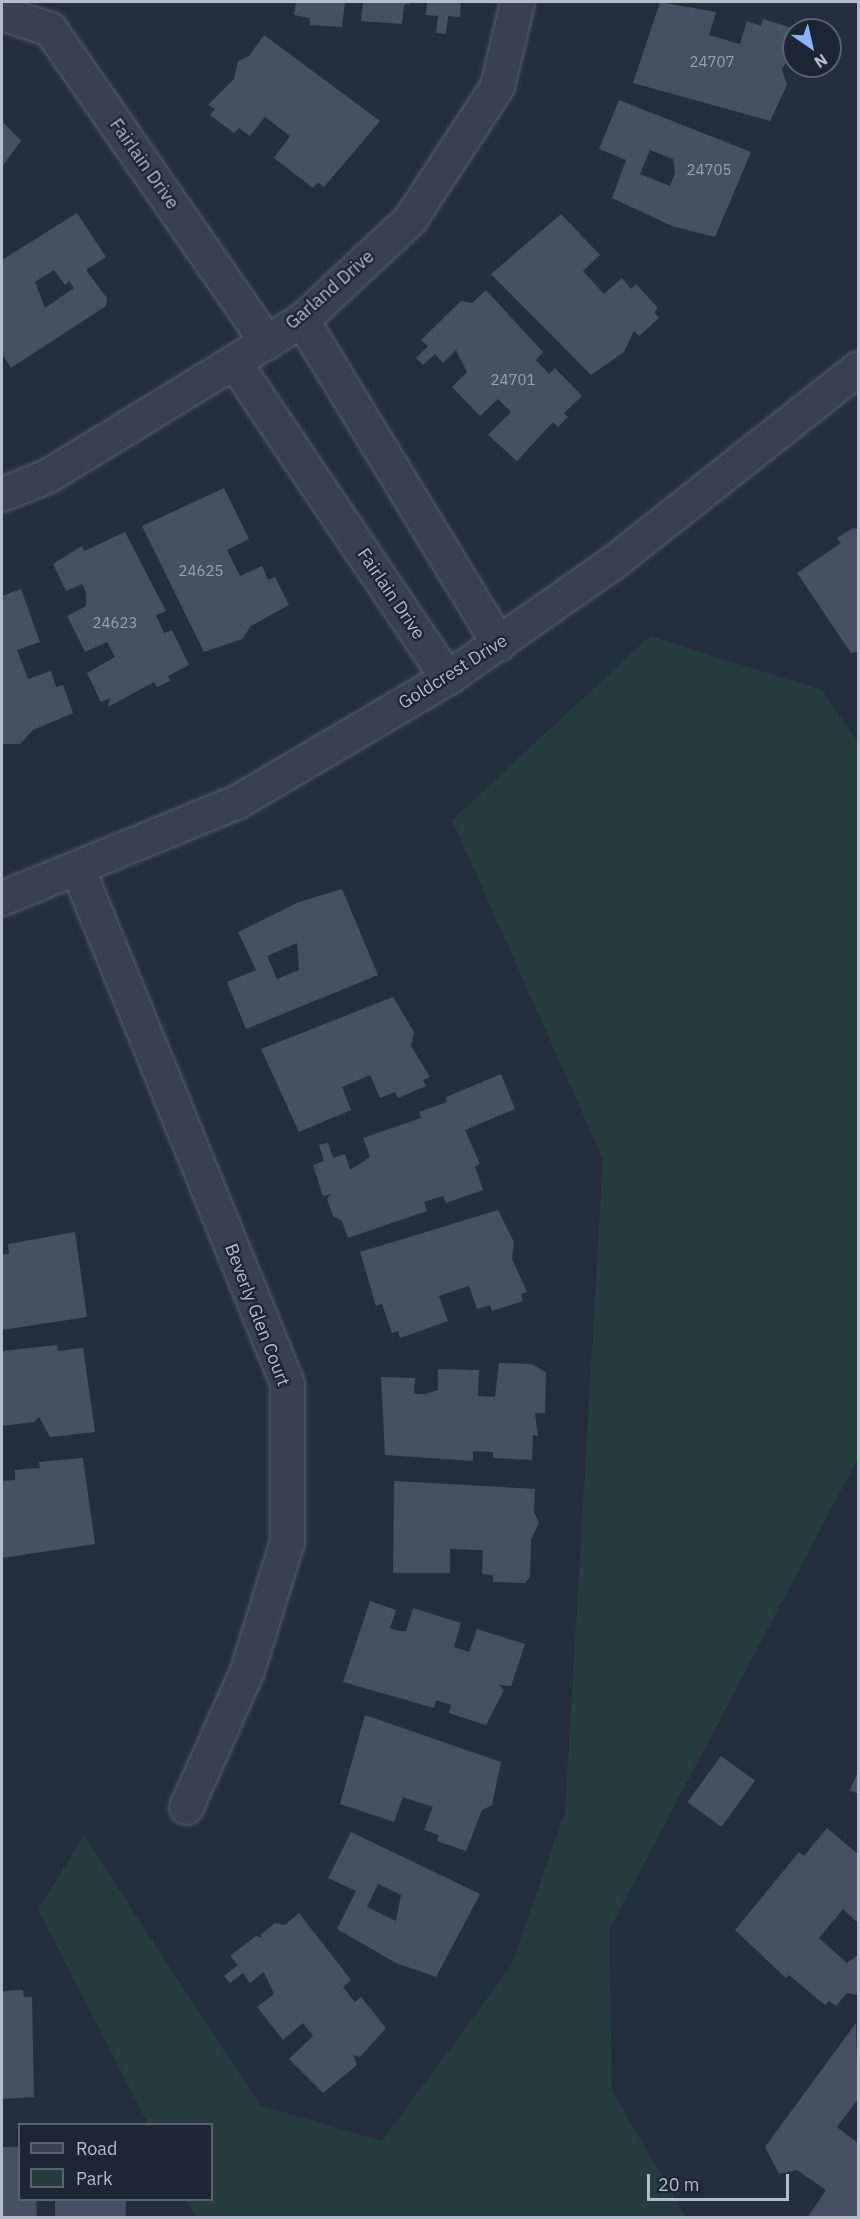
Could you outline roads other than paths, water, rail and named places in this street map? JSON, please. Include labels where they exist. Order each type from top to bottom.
[{"type":"street","name":"Garland Drive","points":[[2,494],[47,476],[302,321],[410,219],[497,86],[517,2]]},
{"type":"street","name":"Fairlain Drive","points":[[2,13],[50,29],[267,342]]},
{"type":"street","points":[[302,321],[499,644]]},
{"type":"street","name":"Fairlain Drive","points":[[234,362],[447,678]]},
{"type":"street","name":"Goldcrest Drive","points":[[2,898],[78,870],[238,801],[447,678],[499,644],[612,563],[858,368]]},
{"type":"street","name":"Beverly Glen Court","points":[[78,870],[287,1383],[287,1541],[247,1670],[186,1807]]}]
